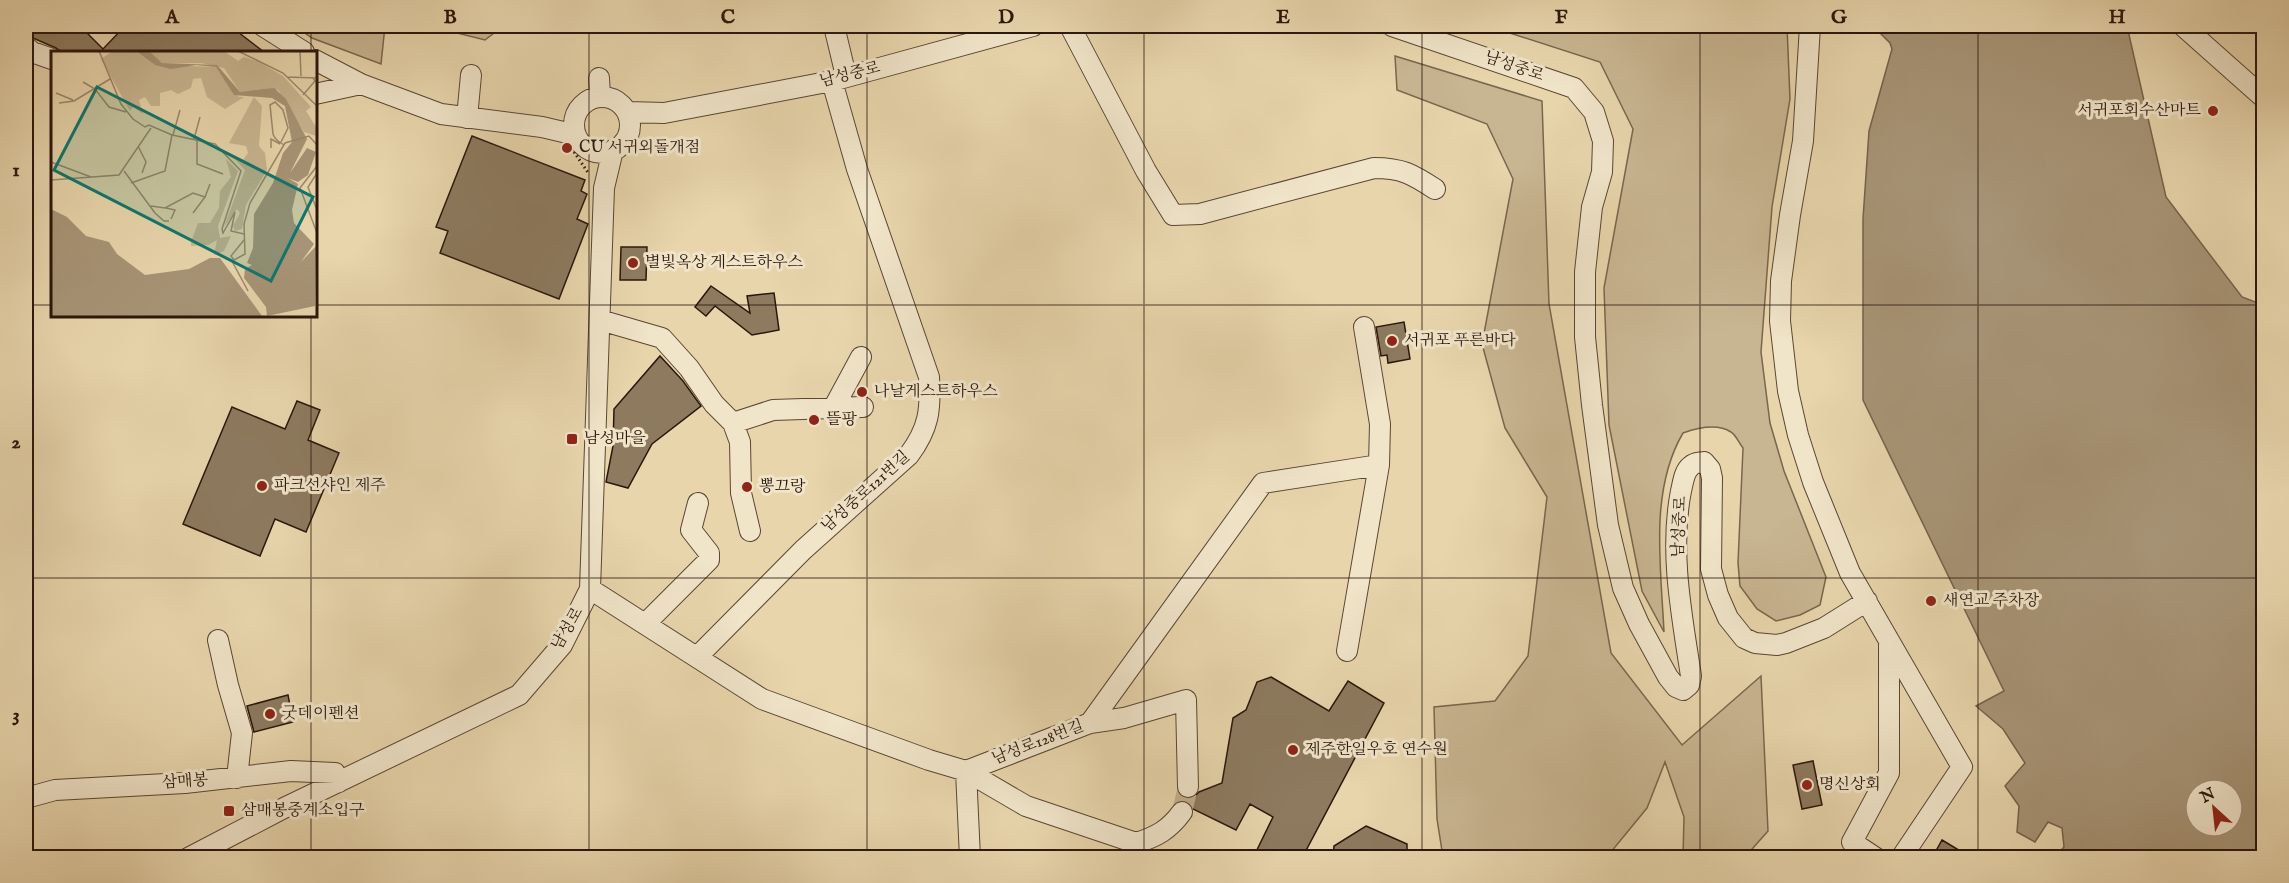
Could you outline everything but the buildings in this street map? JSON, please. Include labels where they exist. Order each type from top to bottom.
[{"type":"street","points":[[263,26],[302,51]]},
{"type":"street","name":"남성중로121번길","points":[[697,657],[803,549],[909,455],[920,440],[930,413],[929,377],[857,170],[839,79],[834,26]]},
{"type":"street","name":"남성중로","points":[[629,121],[664,112],[839,79],[1033,26]]},
{"type":"street","points":[[1070,26],[1146,171],[1173,215],[1200,214],[1374,168],[1395,168],[1411,173],[1435,189]]},
{"type":"street","name":"남성중로","points":[[1392,26],[1574,88],[1594,112],[1603,141],[1602,172],[1592,207],[1585,272],[1585,337],[1608,525],[1623,588],[1650,646],[1676,687],[1683,690],[1689,686],[1691,676],[1680,597],[1676,542],[1677,512],[1683,482],[1689,467],[1694,463],[1704,462],[1710,469],[1712,478],[1711,569],[1718,595],[1728,618],[1744,638],[1755,643],[1776,645],[1786,643],[1824,628],[1867,601]]},
{"type":"street","points":[[1810,26],[1803,141],[1783,270],[1780,321],[1788,391],[1798,435],[1828,523],[1850,573],[1962,767],[1901,858]]},
{"type":"street","points":[[2183,26],[2264,98]]},
{"type":"street","points":[[26,47],[32,52],[51,59]]},
{"type":"street","points":[[316,61],[361,84],[441,114],[542,127],[574,134],[587,148],[604,151],[625,141],[629,121],[616,100],[600,87],[584,104],[574,134]]},
{"type":"street","points":[[467,118],[471,75]]},
{"type":"street","points":[[316,93],[361,84]]},
{"type":"street","name":"남성로","points":[[188,858],[519,695],[562,645],[590,589],[600,320],[598,181],[604,151]]},
{"type":"street","points":[[600,320],[662,338],[688,368],[714,404],[733,423],[740,442],[741,493],[750,531]]},
{"type":"street","points":[[1347,651],[1379,465],[1380,424],[1364,327]]},
{"type":"street","points":[[834,407],[861,357]]},
{"type":"street","points":[[733,423],[773,410],[863,407]]},
{"type":"street","name":"남성로128번길","points":[[966,771],[1090,723],[1263,483],[1379,465]]},
{"type":"street","points":[[645,624],[709,560],[709,553],[691,530],[698,503]]},
{"type":"street","points":[[590,589],[762,699],[929,760],[966,771],[1026,806],[1136,843],[1163,833],[1172,826],[1182,812]]},
{"type":"street","points":[[1876,858],[1852,842],[1889,773],[1889,639]]},
{"type":"street","points":[[218,640],[242,733],[237,778]]},
{"type":"street","points":[[1090,723],[1124,718],[1186,700],[1188,788]]},
{"type":"street","name":"삼매봉","points":[[26,798],[56,790],[185,783],[291,771],[335,773],[339,782]]},
{"type":"street","points":[[966,771],[970,858]]},
{"type":"path","points":[[574,134],[598,181]]},
{"type":"shaded area","points":[[295,26],[385,26],[381,64],[312,38]]},
{"type":"shaded area","points":[[429,26],[503,26],[485,40]]},
{"type":"shaded area","points":[[1488,26],[1787,26],[1790,99],[1772,207],[1761,352],[1770,423],[1784,471],[1826,577],[1820,605],[1800,615],[1776,621],[1757,609],[1740,586],[1738,563],[1743,448],[1734,435],[1725,429],[1701,428],[1683,433],[1672,456],[1665,479],[1660,530],[1664,632],[1642,591],[1609,425],[1604,288],[1633,129],[1600,62]]},
{"type":"shaded area","points":[[1873,26],[2127,26],[2166,197],[2242,297],[2263,305],[2263,857],[2055,857],[2064,847],[2062,828],[2048,822],[2035,842],[2017,832],[2019,806],[2005,786],[2025,763],[2003,729],[1976,706],[2004,691],[1863,400],[1863,219],[1869,131],[1892,49],[1890,43]]},
{"type":"shaded area","points":[[1395,56],[1542,101],[1549,304],[1611,653],[1682,745],[1761,676],[1768,831],[1745,857],[1683,857],[1684,817],[1665,762],[1647,808],[1611,852],[1600,857],[1443,857],[1437,819],[1434,707],[1495,701],[1528,656],[1547,497],[1505,428],[1482,344],[1513,179],[1487,124],[1397,90]]},
{"type":"tunnel","points":[[1182,812],[1188,787]]},
{"type":"place","name":"서귀포회수산마트","points":[[2213,111]]},
{"type":"place","name":"CU 서귀외돌개점","points":[[567,148]]},
{"type":"place","name":"별빛옥상 게스트하우스","points":[[633,263]]},
{"type":"place","name":"서귀포 푸른바다","points":[[1392,341]]},
{"type":"place","name":"나날게스트하우스","points":[[862,392]]},
{"type":"place","name":"뜰팡","points":[[814,420]]},
{"type":"place","name":"남성마을","points":[[572,439]]},
{"type":"place","name":"파크선샤인 제주","points":[[262,486]]},
{"type":"place","name":"뽕끄랑","points":[[747,487]]},
{"type":"place","name":"새연교 주차장","points":[[1931,601]]},
{"type":"place","name":"굿데이펜션","points":[[270,714]]},
{"type":"place","name":"제주한일우호 연수원","points":[[1293,750]]},
{"type":"place","name":"명신상회","points":[[1807,785]]},
{"type":"place","name":"삼매봉중계소입구","points":[[229,811]]}]
